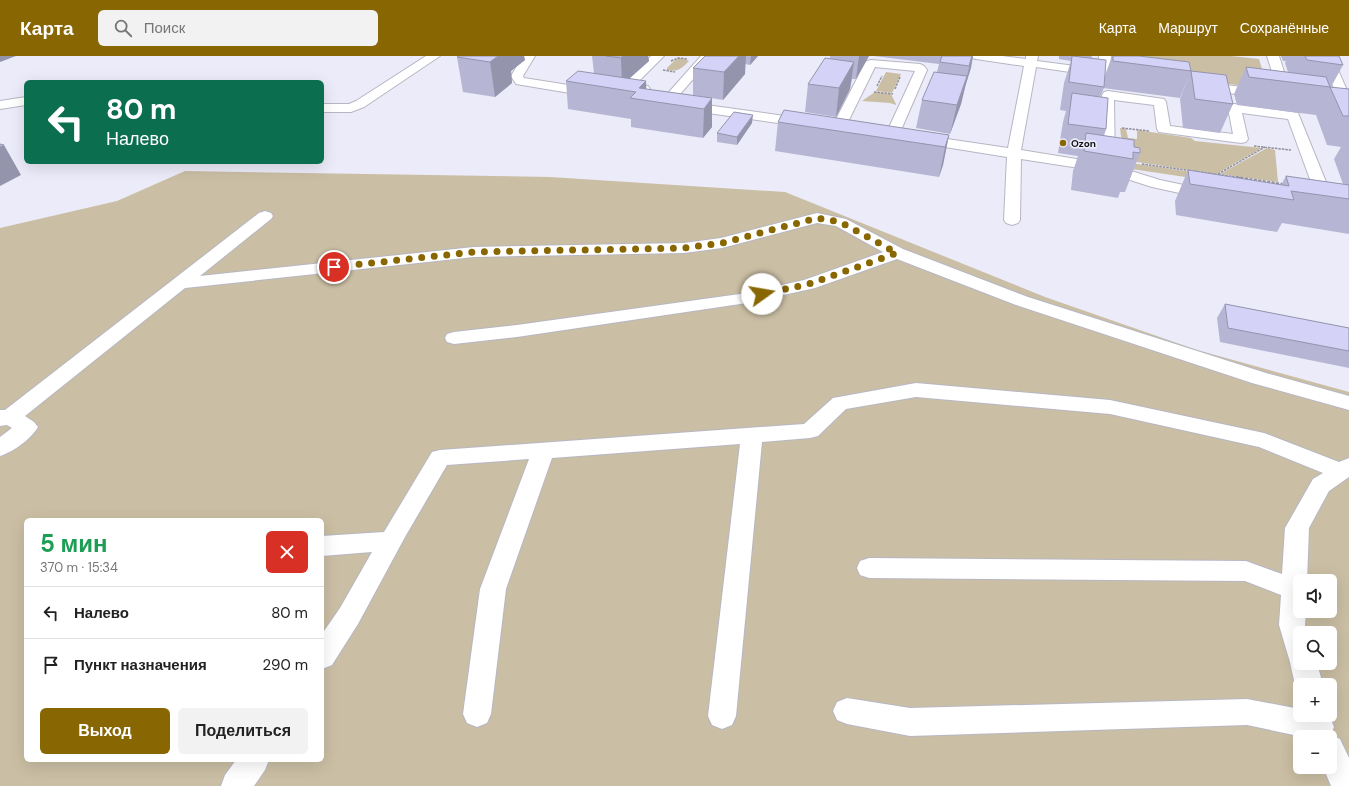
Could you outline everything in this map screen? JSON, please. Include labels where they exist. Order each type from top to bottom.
[{"type":"street","points":[[324,108],[351,108],[360,104],[434,56]]},
{"type":"street","points":[[529,56],[517,76],[520,81],[604,94]]},
{"type":"street","points":[[658,56],[627,86],[669,99]]},
{"type":"street","points":[[669,99],[707,56]]},
{"type":"street","points":[[976,56],[1031,60],[1120,75]]},
{"type":"street","points":[[1104,73],[1105,56]]},
{"type":"street","points":[[1273,56],[1286,97]]},
{"type":"street","points":[[1326,56],[1348,107]]},
{"type":"street","points":[[1012,220],[1014,153],[1031,60]]},
{"type":"street","points":[[839,127],[871,63],[920,68],[921,70],[892,134]]},
{"type":"street","points":[[1191,84],[1301,98]]},
{"type":"street","points":[[1108,163],[1108,95],[1160,102],[1164,129],[1241,139],[1234,108],[1293,116],[1327,204]]},
{"type":"street","points":[[619,96],[669,99],[855,129]]},
{"type":"street","points":[[0,104],[24,101]]},
{"type":"street","points":[[1331,102],[1348,107]]},
{"type":"street","points":[[877,132],[1014,153],[1108,163],[1133,178],[1167,187],[1221,196]]},
{"type":"street","points":[[3,418],[265,216]]},
{"type":"street","points":[[180,283],[474,252],[684,248],[722,243],[817,218],[840,222],[897,253],[1022,302],[1259,378],[1349,403]]},
{"type":"street","points":[[454,338],[517,331],[747,298],[809,284],[897,253]]},
{"type":"street","points":[[324,653],[349,616],[390,541],[440,458],[810,431],[840,403],[916,390],[1110,407],[1264,441],[1345,468]]},
{"type":"street","points":[[0,448],[27,427],[3,418]]},
{"type":"street","points":[[722,716],[752,436]]},
{"type":"street","points":[[477,714],[493,589],[543,451]]},
{"type":"street","points":[[1295,574],[1297,528],[1321,485],[1345,468]]},
{"type":"street","points":[[324,546],[390,541]]},
{"type":"street","points":[[869,568],[1246,571],[1293,589]]},
{"type":"street","points":[[1293,607],[1293,629]]},
{"type":"street","points":[[847,711],[910,722],[1247,712],[1315,730]]},
{"type":"street","points":[[236,786],[253,762]]},
{"type":"street","points":[[1337,765],[1346,786]]},
{"type":"path","points":[[669,63],[678,57],[688,59],[690,61],[676,72]]},
{"type":"path","points":[[646,67],[691,74]]},
{"type":"path","points":[[874,92],[893,94]]},
{"type":"path","points":[[1218,175],[1265,147]]},
{"type":"path","points":[[1108,163],[1284,184]]},
{"type":"shaded area","points":[[1118,56],[1231,56],[1259,59],[1268,89],[1119,70]]},
{"type":"shaded area","points":[[679,58],[689,61],[679,69],[674,71],[667,70],[667,68],[675,60]]},
{"type":"shaded area","points":[[886,72],[901,74],[892,93],[876,91]]},
{"type":"shaded area","points":[[875,92],[891,94],[896,105],[890,103],[862,101]]},
{"type":"shaded area","points":[[1120,128],[1126,129],[1128,138],[1137,139],[1137,130],[1191,138],[1195,141],[1262,148],[1216,174],[1124,160]]},
{"type":"shaded area","points":[[1267,148],[1275,150],[1278,182],[1220,174]]},
{"type":"shaded area","points":[[1124,162],[1192,172],[1192,178],[1125,168]]},
{"type":"shaded area","points":[[185,171],[550,177],[785,192],[1045,297],[1197,350],[1349,392],[1349,786],[0,786],[0,228],[117,201]]},
{"type":"building","points":[[498,56],[490,62],[457,57]]},
{"type":"building","points":[[606,56],[623,56],[621,58]]},
{"type":"building","points":[[705,56],[739,56],[724,72],[693,68]]},
{"type":"building","points":[[942,56],[972,56],[969,66],[940,62]]},
{"type":"building","points":[[1072,56],[1106,60],[1104,87],[1069,82]]},
{"type":"building","points":[[1113,56],[1139,56],[1189,62],[1191,71],[1113,61]]},
{"type":"building","points":[[1305,56],[1339,56],[1343,65],[1307,60]]},
{"type":"building","points":[[825,58],[854,62],[839,88],[808,84]]},
{"type":"building","points":[[1246,67],[1326,77],[1330,87],[1249,77]]},
{"type":"building","points":[[578,71],[646,81],[639,88],[712,98],[704,109],[630,98],[636,92],[566,81]]},
{"type":"building","points":[[1191,71],[1226,75],[1233,104],[1195,99]]},
{"type":"building","points":[[934,72],[967,76],[957,105],[922,100]]},
{"type":"building","points":[[1330,87],[1349,89],[1349,116],[1343,116]]},
{"type":"building","points":[[1072,93],[1108,98],[1106,129],[1068,124]]},
{"type":"building","points":[[784,110],[949,135],[945,147],[778,122]]},
{"type":"building","points":[[734,112],[753,115],[737,137],[717,133]]},
{"type":"building","points":[[1086,133],[1134,140],[1134,147],[1140,148],[1140,153],[1133,152],[1133,159],[1084,151]]},
{"type":"building","points":[[1188,170],[1289,186],[1286,176],[1349,185],[1349,199],[1291,191],[1294,200],[1190,184]]},
{"type":"building","points":[[1225,304],[1349,328],[1349,351],[1228,328]]},
{"type":"place","name":"Ozon","points":[[1063,143]]},
{"type":"route","points":[[334,267],[474,252],[684,248],[722,243],[817,218],[840,222],[897,253],[809,284],[762,294]]}]
